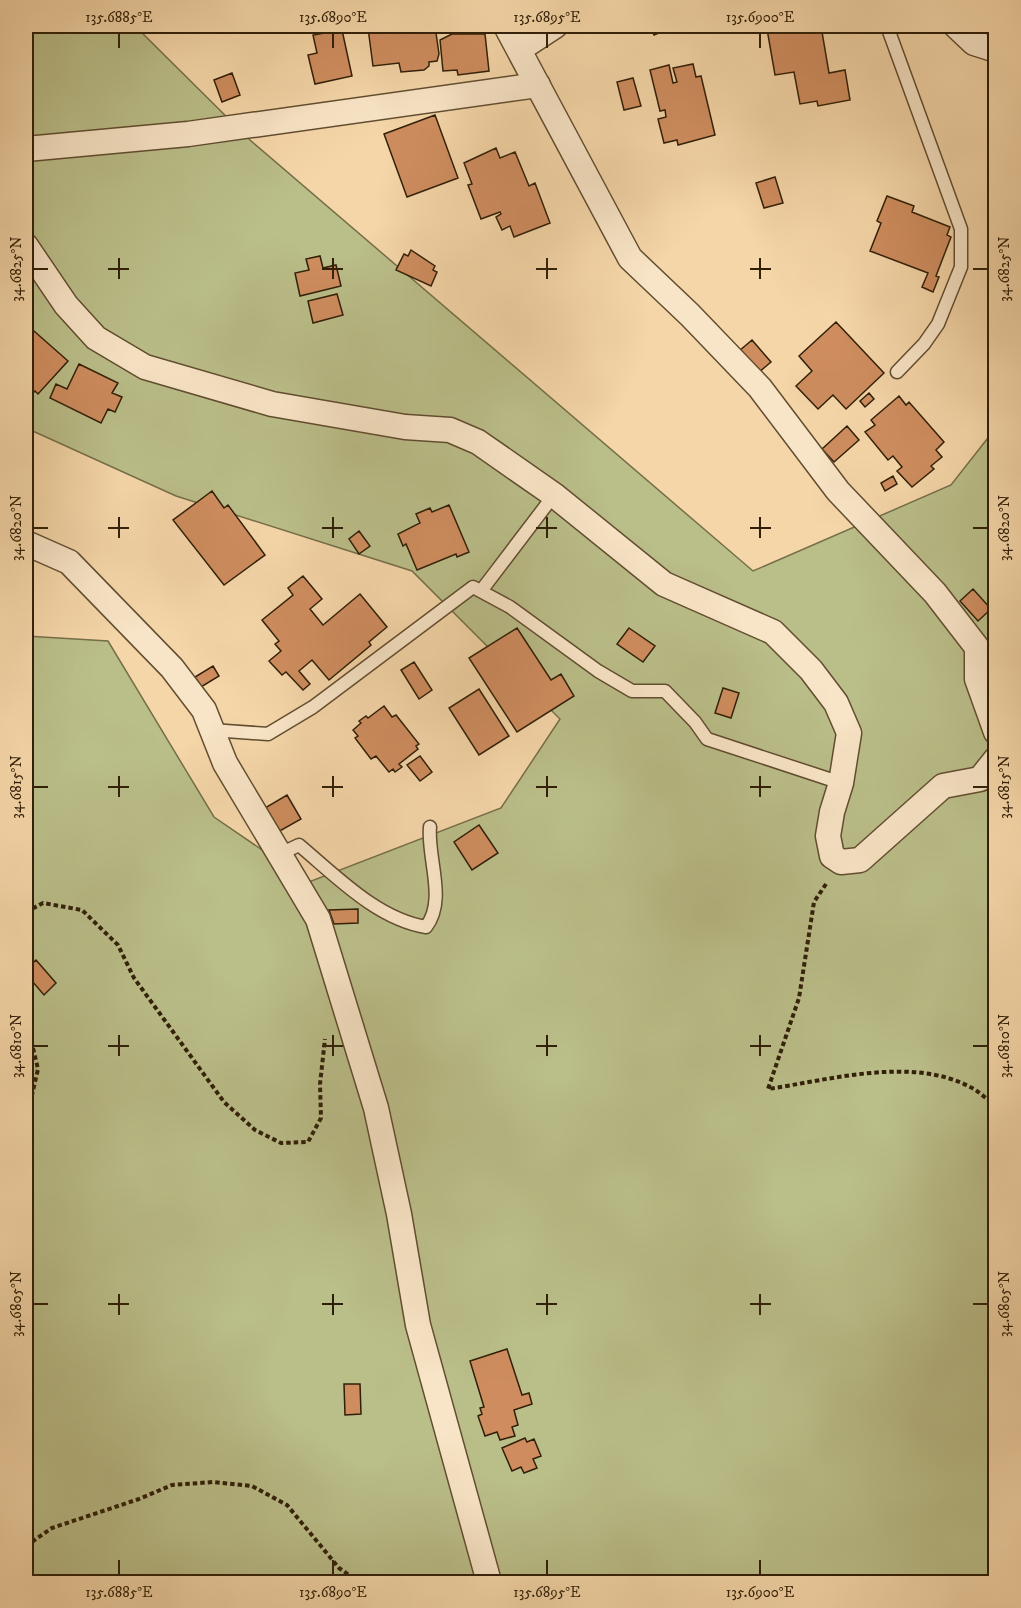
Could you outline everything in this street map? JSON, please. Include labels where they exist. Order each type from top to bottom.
[{"type":"street","points":[[506,26],[630,258],[690,315],[760,388],[838,491],[935,593],[996,672]]},
{"type":"street","points":[[520,49],[555,26]]},
{"type":"street","points":[[956,26],[974,43],[996,50]]},
{"type":"street","points":[[26,149],[188,134],[538,85]]},
{"type":"street","points":[[26,246],[66,304],[96,338],[144,367],[272,404],[405,427],[450,430],[478,442],[554,495],[664,584],[773,632],[811,670],[836,703],[849,733],[841,783],[831,812],[828,836],[831,856],[841,862],[860,860],[943,786],[980,779],[996,759]]},
{"type":"street","points":[[26,543],[69,562],[172,668],[204,710],[225,763],[249,807],[318,919],[376,1108],[399,1214],[418,1325],[489,1582]]},
{"type":"street","points":[[977,650],[977,679],[996,732]]},
{"type":"lane","points":[[887,26],[961,229],[961,267],[938,324],[924,344],[897,372]]},
{"type":"lane","points":[[481,591],[554,495]]},
{"type":"lane","points":[[212,730],[268,734],[313,707],[473,587],[510,607],[598,671],[632,691],[665,691],[695,722],[707,739],[841,783]]},
{"type":"lane","points":[[280,854],[299,845],[347,885],[379,907],[407,924],[426,927],[435,916],[435,887],[428,846],[430,826]]},
{"type":"path","points":[[841,862],[814,902],[799,998],[768,1089],[882,1071],[941,1075],[971,1087],[996,1106]]},
{"type":"path","points":[[26,912],[43,903],[82,910],[118,945],[134,978],[225,1101],[255,1130],[280,1143],[308,1142],[321,1118],[320,1084],[326,1033]]},
{"type":"path","points":[[26,1019],[38,1069],[26,1121]]},
{"type":"path","points":[[26,1546],[52,1528],[139,1499],[172,1485],[213,1482],[252,1486],[287,1505],[339,1568],[359,1582]]},
{"type":"green space","points":[[26,26],[135,26],[250,140],[753,571],[951,485],[995,429],[995,1582],[26,1582],[26,636],[108,641],[214,817],[309,882],[501,808],[560,719],[412,571],[176,496],[26,428]]},
{"type":"building","points":[[435,26],[439,54],[437,61],[429,62],[429,66],[424,70],[401,72],[399,63],[373,66],[368,28]]},
{"type":"building","points":[[650,26],[664,26],[666,30],[654,35]]},
{"type":"building","points":[[784,26],[821,26],[829,73],[845,70],[850,100],[818,106],[817,101],[800,104],[794,72],[775,75],[767,29]]},
{"type":"building","points":[[342,30],[352,76],[315,84],[308,55],[317,53],[313,35]]},
{"type":"building","points":[[452,34],[485,34],[489,71],[458,75],[457,70],[443,71],[440,40]]},
{"type":"building","points":[[693,64],[696,77],[701,76],[715,135],[678,145],[677,140],[664,143],[658,119],[666,117],[665,110],[660,111],[650,70],[669,65],[673,83],[677,82],[673,68]]},
{"type":"building","points":[[232,73],[240,95],[222,102],[214,80]]},
{"type":"building","points":[[633,78],[641,106],[624,110],[617,82]]},
{"type":"building","points":[[435,115],[458,178],[407,197],[384,134]]},
{"type":"building","points":[[496,148],[500,158],[515,152],[529,186],[535,183],[550,223],[514,237],[510,226],[502,230],[496,217],[501,214],[500,212],[481,219],[468,185],[472,184],[464,163]]},
{"type":"building","points":[[775,177],[783,203],[764,208],[756,183]]},
{"type":"building","points":[[887,196],[914,206],[912,212],[950,227],[947,235],[951,237],[936,276],[939,277],[933,292],[922,287],[928,273],[870,251],[881,223],[877,221]]},
{"type":"building","points":[[411,250],[435,266],[433,270],[437,272],[431,286],[396,270],[404,254],[408,256]]},
{"type":"building","points":[[320,256],[323,268],[336,265],[341,286],[300,296],[295,273],[309,270],[306,259]]},
{"type":"building","points":[[337,294],[343,315],[313,323],[308,301]]},
{"type":"building","points":[[836,322],[884,373],[846,409],[833,395],[818,409],[796,386],[812,371],[799,356]]},
{"type":"building","points":[[26,324],[68,361],[38,394],[35,391],[30,396],[26,392]]},
{"type":"building","points":[[752,340],[771,362],[758,373],[739,351]]},
{"type":"building","points":[[79,364],[118,383],[112,393],[122,397],[115,412],[108,409],[101,423],[50,398],[56,384],[67,389]]},
{"type":"building","points":[[869,393],[874,399],[865,407],[860,401]]},
{"type":"building","points":[[899,396],[906,405],[909,402],[944,442],[936,450],[942,457],[931,466],[934,469],[912,487],[897,471],[902,467],[893,456],[888,460],[865,432],[875,425],[871,420]]},
{"type":"building","points":[[847,426],[859,440],[834,462],[822,449]]},
{"type":"building","points":[[893,476],[897,484],[885,491],[881,483]]},
{"type":"building","points":[[212,491],[224,508],[228,505],[265,555],[224,585],[173,520]]},
{"type":"building","points":[[449,505],[469,552],[457,557],[456,554],[417,570],[406,544],[403,546],[398,534],[420,523],[416,514],[430,508],[432,512]]},
{"type":"building","points":[[359,531],[370,546],[359,554],[349,539]]},
{"type":"building","points":[[303,576],[322,599],[310,609],[323,625],[360,594],[387,627],[369,642],[371,645],[329,680],[312,660],[299,671],[310,684],[303,690],[286,672],[282,675],[269,661],[281,651],[275,644],[279,641],[262,620],[293,595],[288,588]]},
{"type":"building","points":[[973,589],[991,609],[978,621],[960,601]]},
{"type":"building","points":[[517,628],[551,680],[561,674],[574,696],[517,732],[469,658]]},
{"type":"building","points":[[629,628],[655,646],[643,662],[617,644]]},
{"type":"building","points":[[414,662],[432,690],[419,699],[401,670]]},
{"type":"building","points":[[213,666],[219,676],[201,687],[195,677]]},
{"type":"building","points":[[723,688],[739,693],[731,718],[715,713]]},
{"type":"building","points":[[479,689],[509,736],[479,755],[449,708]]},
{"type":"building","points":[[384,706],[392,717],[396,715],[419,744],[416,746],[418,749],[399,764],[402,767],[395,772],[393,769],[389,772],[376,756],[371,759],[355,738],[358,736],[353,730],[361,723],[359,721],[366,716],[368,718]]},
{"type":"building","points":[[420,756],[432,772],[420,781],[407,765]]},
{"type":"building","points":[[287,795],[301,819],[278,832],[265,808]]},
{"type":"building","points":[[479,825],[498,853],[472,870],[454,842]]},
{"type":"building","points":[[358,909],[358,923],[334,924],[329,910]]},
{"type":"building","points":[[36,960],[56,983],[44,995],[26,974],[26,969]]},
{"type":"building","points":[[507,1349],[522,1395],[529,1393],[532,1404],[514,1410],[518,1425],[512,1427],[515,1436],[500,1440],[497,1432],[485,1436],[478,1416],[482,1414],[480,1408],[484,1407],[470,1361]]},
{"type":"building","points":[[344,1384],[360,1384],[361,1414],[345,1415]]},
{"type":"building","points":[[525,1438],[527,1442],[534,1439],[541,1456],[533,1459],[537,1468],[524,1473],[521,1467],[512,1471],[502,1448]]}]
